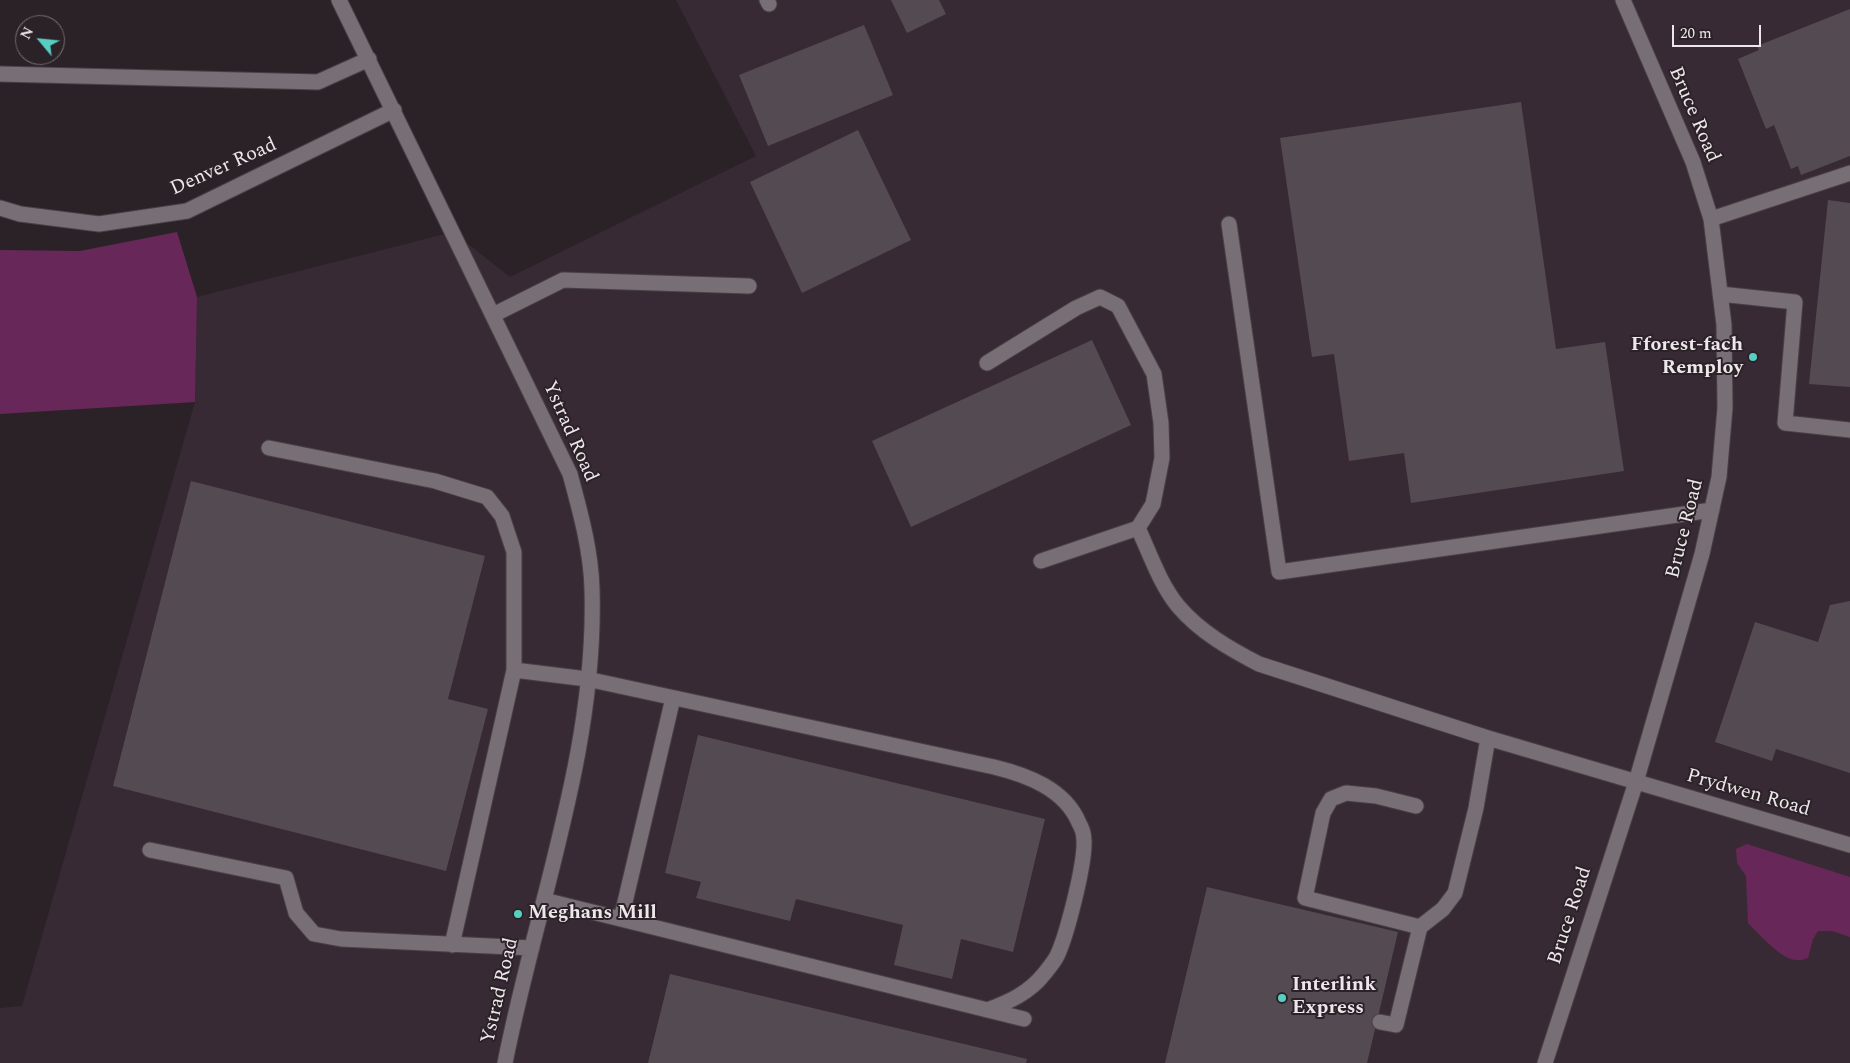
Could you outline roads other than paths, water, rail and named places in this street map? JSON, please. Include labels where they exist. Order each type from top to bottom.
[{"type":"street","name":"Ystrad Road","points":[[340,0],[570,474],[586,539],[592,588],[587,679],[580,742],[505,1063]]},
{"type":"street","name":"Bruce Road","points":[[1545,1063],[1636,782],[1702,554],[1719,477],[1725,408],[1724,325],[1711,219],[1693,162],[1623,0]]},
{"type":"street","points":[[0,74],[318,82],[369,59]]},
{"type":"street","name":"Denver Road","points":[[0,208],[20,214],[99,224],[187,211],[394,110]]},
{"type":"street","points":[[1711,219],[1850,173]]},
{"type":"street","points":[[1229,224],[1279,572],[1712,510]]},
{"type":"street","points":[[493,315],[564,280],[749,286]]},
{"type":"street","points":[[1720,294],[1795,302],[1784,423],[1850,430]]},
{"type":"street","points":[[987,363],[1076,308],[1100,297],[1118,306],[1154,374],[1161,423],[1162,458],[1153,504],[1138,528],[1041,561]]},
{"type":"street","points":[[268,448],[435,481],[487,497],[502,516],[514,552],[514,670],[452,945]]},
{"type":"street","name":"Prydwen Road","points":[[1138,528],[1162,582],[1178,606],[1200,627],[1227,647],[1259,664],[1488,738],[1850,845]]},
{"type":"street","points":[[514,670],[587,679],[1014,772],[1035,781],[1063,800],[1079,823],[1084,840],[1083,858],[1064,938],[1056,957],[1043,975],[1028,990],[1014,1000],[987,1010]]},
{"type":"street","points":[[621,919],[673,698]]},
{"type":"street","points":[[1380,1022],[1396,1025],[1420,927],[1443,909],[1455,893],[1476,808],[1488,738]]},
{"type":"street","points":[[1416,806],[1376,796],[1346,793],[1331,799],[1323,813],[1305,898],[1420,927]]},
{"type":"street","points":[[150,850],[286,878],[296,913],[314,934],[341,940],[532,948]]},
{"type":"street","points":[[544,900],[1024,1019]]},
{"type":"place","name":"Fforest-fach Remploy","points":[[1753,357]]},
{"type":"place","name":"Meghans Mill","points":[[518,914]]},
{"type":"place","name":"Interlink Express","points":[[1282,998]]}]
